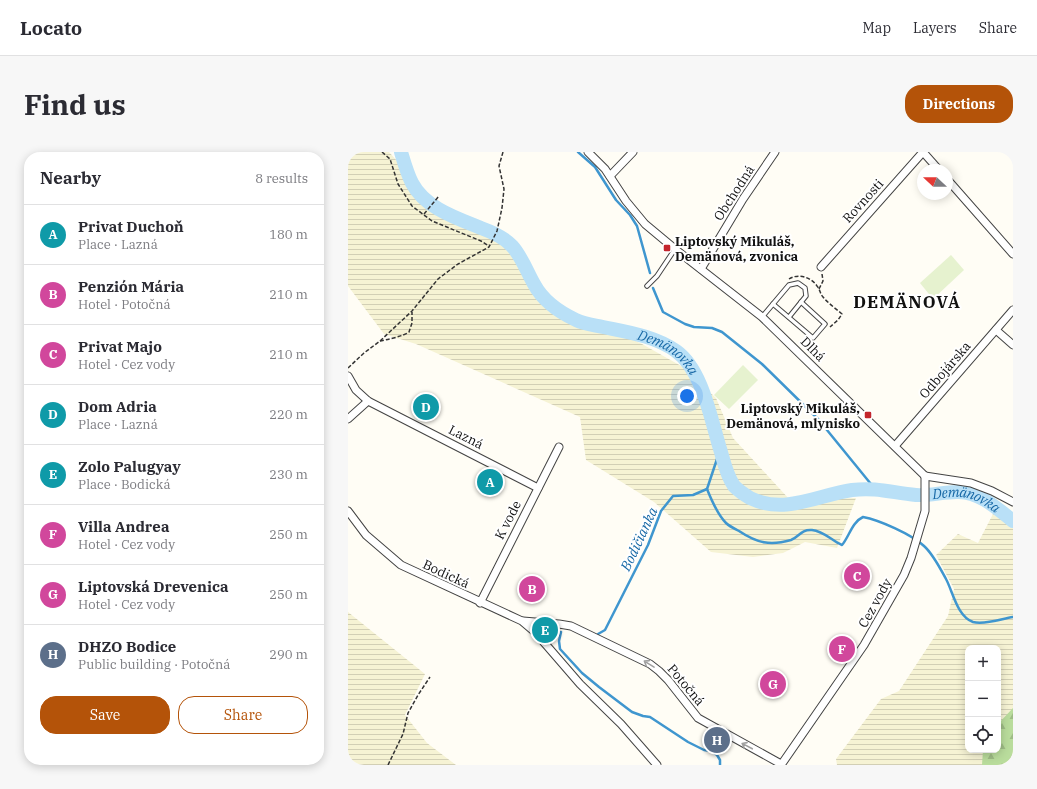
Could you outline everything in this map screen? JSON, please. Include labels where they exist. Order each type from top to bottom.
[{"type":"street","name":"Dlhá","points":[[588,152],[601,164],[626,201],[645,224],[762,317],[925,476]]},
{"type":"street","points":[[610,176],[633,152]]},
{"type":"street","name":"Obchodná","points":[[701,269],[743,199],[775,152]]},
{"type":"street","points":[[923,152],[934,164]]},
{"type":"street","name":"Rovnosti","points":[[821,267],[923,152]]},
{"type":"street","points":[[953,186],[1013,254]]},
{"type":"street","name":"Odbojárska","points":[[895,446],[1013,310]]},
{"type":"street","points":[[996,330],[1013,345]]},
{"type":"street","name":"Lazná","points":[[348,376],[356,390],[368,400],[538,488]]},
{"type":"street","points":[[348,419],[368,400]]},
{"type":"street","name":"K vode","points":[[480,603],[559,447]]},
{"type":"street","points":[[925,476],[971,483],[992,491],[1013,502]]},
{"type":"street","name":"Cez vody","points":[[781,764],[870,636],[904,575],[925,511],[925,476]]},
{"type":"street","name":"Bodická","points":[[348,511],[366,535],[401,565],[480,603],[522,621],[530,627],[565,668],[621,724],[657,765]]},
{"type":"street","name":"Potočná","points":[[522,621],[571,626],[650,664],[668,680],[698,718],[781,764]]},
{"type":"street","points":[[545,643],[551,623]]},
{"type":"lane","points":[[647,286],[657,276],[675,249]]},
{"type":"lane","points":[[762,317],[790,286],[795,283],[803,286],[806,290],[806,296],[789,317]]},
{"type":"lane","points":[[773,304],[812,338],[825,324],[801,302]]},
{"type":"path","points":[[382,152],[390,159],[398,184],[412,206],[436,223],[481,241],[489,247]]},
{"type":"path","points":[[348,368],[412,311],[438,279],[458,264],[489,247],[497,231],[504,192],[499,166],[503,152]]},
{"type":"path","points":[[424,214],[439,196]]},
{"type":"path","points":[[819,289],[823,281],[821,267]]},
{"type":"path","points":[[786,282],[793,276],[798,275],[815,283],[822,297],[842,314],[829,328],[825,324]]},
{"type":"path","points":[[380,341],[388,340],[409,332],[412,323],[412,311]]},
{"type":"path","points":[[388,765],[403,734],[408,713],[418,694],[430,677]]},
{"type":"shaded area","points":[[348,152],[389,152],[452,222],[504,244],[528,262],[552,302],[642,344],[683,367],[716,398],[733,438],[790,500],[856,498],[837,548],[805,542],[783,553],[753,557],[711,552],[654,502],[586,460],[580,417],[416,344],[384,334],[348,286]]},
{"type":"shaded area","points":[[993,514],[1013,526],[1013,765],[837,765],[836,759],[881,699],[899,691],[948,616],[954,589],[936,555],[958,534],[978,543]]},
{"type":"shaded area","points":[[348,612],[425,674],[405,715],[427,743],[456,765],[348,765]]},
{"type":"green space","points":[[951,255],[964,270],[933,299],[920,283]]},
{"type":"green space","points":[[743,365],[758,380],[729,409],[714,395]]},
{"type":"green space","points":[[1013,708],[1013,765],[982,765],[983,753],[1001,753],[1001,721]]},
{"type":"waterway","name":"Demänovka","points":[[401,152],[412,183],[418,192],[433,206],[442,211],[502,237],[516,250],[531,279],[542,296],[558,310],[582,322],[650,338],[676,351],[693,370],[705,397],[729,478],[734,486],[750,498],[763,503],[776,505],[801,502],[839,492],[861,489],[921,495],[965,492],[987,501],[1013,521]]},
{"type":"waterway","points":[[578,152],[595,167],[616,200],[630,215],[637,226],[650,273]]},
{"type":"waterway","points":[[653,288],[663,312],[685,324],[694,327],[712,328],[722,332],[762,364],[818,419],[875,489]]},
{"type":"waterway","name":"Bodičianka","points":[[598,634],[605,630],[648,545],[661,511],[673,496],[693,495],[707,489],[720,450]]},
{"type":"waterway","points":[[707,489],[723,520],[732,527],[758,541],[770,543],[783,542],[791,540],[805,531],[812,530],[820,532],[842,545],[853,526],[863,517],[886,524],[918,541],[927,549],[946,579],[959,609],[968,619],[973,622],[983,623],[1013,617]]},
{"type":"waterway","name":"Bodičianka","points":[[561,632],[559,641],[560,649],[582,673],[632,712],[650,717],[688,742],[704,750],[711,751],[717,755],[720,760],[720,765]]},
{"type":"place","name":"Liptovský Mikuláš, Demänová, zvonica","points":[[667,248]]},
{"type":"place","name":"Dom Adria","points":[[426,407]]},
{"type":"place","name":"Liptovský Mikuláš, Demänová, mlynisko","points":[[868,415]]},
{"type":"place","name":"Privat Duchoň","points":[[490,482]]},
{"type":"place","name":"Privat Majo","points":[[857,576]]},
{"type":"place","name":"Penzión Mária","points":[[532,589]]},
{"type":"place","name":"Zolo Palugyay","points":[[545,630]]},
{"type":"place","name":"Villa Andrea","points":[[842,649]]},
{"type":"place","name":"Liptovská Drevenica","points":[[773,684]]},
{"type":"place","name":"DHZO Bodice","points":[[717,740]]},
{"type":"district","name":"DEMÄNOVÁ","points":[[907,302]]}]
